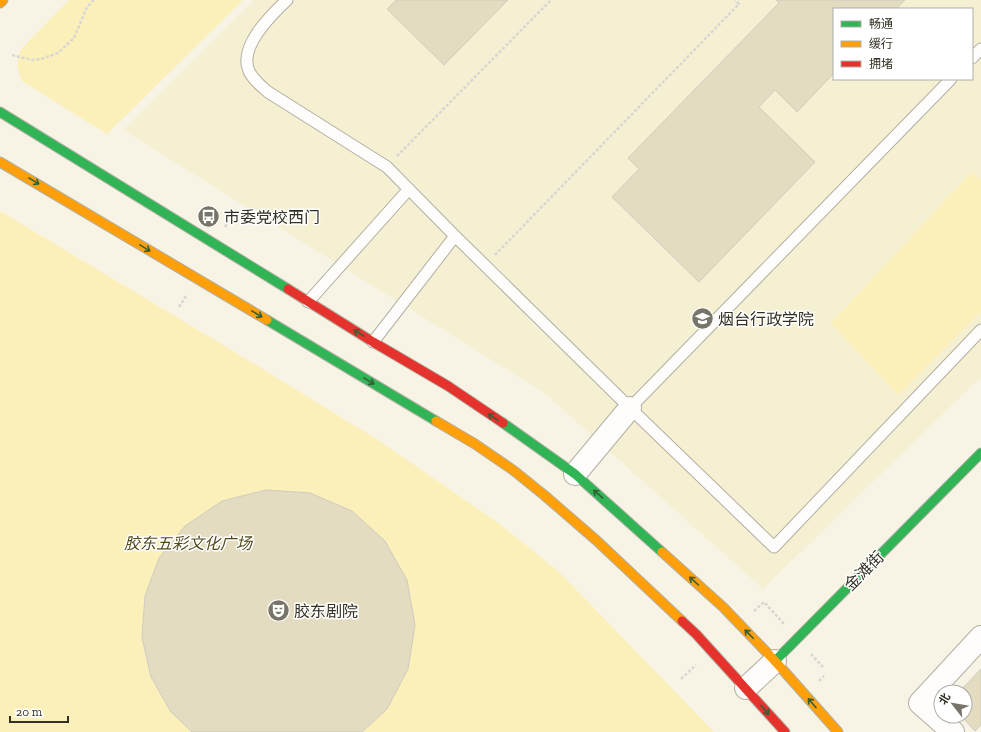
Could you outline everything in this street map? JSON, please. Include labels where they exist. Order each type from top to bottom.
[{"type":"street","points":[[0,3],[3,0]]},
{"type":"street","points":[[0,112],[373,342],[448,386],[575,474],[723,607],[775,661],[838,732]]},
{"type":"street","points":[[0,162],[475,444],[513,470],[596,540],[696,634],[785,732]]},
{"type":"street","points":[[575,474],[630,408]]},
{"type":"street","name":"金滩街","points":[[746,688],[775,661],[981,453]]},
{"type":"street","points":[[953,732],[920,703],[981,637]]},
{"type":"lane","points":[[287,0],[264,23],[253,41],[248,54],[247,62],[249,70],[261,86],[268,92],[387,167],[485,266],[774,547],[981,330]]},
{"type":"lane","points":[[973,57],[981,49]]},
{"type":"lane","points":[[630,408],[951,80]]},
{"type":"lane","points":[[308,302],[409,189]]},
{"type":"lane","points":[[373,342],[455,236]]},
{"type":"path","points":[[12,55],[32,60],[41,59],[58,53],[74,38],[87,7],[94,0]]},
{"type":"path","points":[[387,167],[551,0]]},
{"type":"path","points":[[485,266],[739,4],[735,0]]},
{"type":"shaded area","name":"烟台行政学院","points":[[255,0],[981,0],[981,377],[763,589],[543,392],[123,130]]},
{"type":"green space","points":[[69,0],[243,0],[107,134],[22,81],[17,67],[20,51]]},
{"type":"green space","points":[[972,172],[981,180],[981,312],[898,395],[831,323]]},
{"type":"green space","name":"胶东五彩文化广场","points":[[0,211],[378,440],[497,522],[559,572],[714,732],[0,732]]},
{"type":"building","points":[[396,0],[508,0],[444,65],[387,9]]},
{"type":"building","points":[[776,0],[905,0],[897,8],[833,8],[833,74],[797,112],[775,90],[759,107],[815,162],[699,282],[612,197],[639,169],[628,158],[779,3]]},
{"type":"building","name":"胶东剧院","points":[[266,490],[310,493],[352,511],[385,541],[407,580],[415,625],[408,669],[387,709],[362,732],[192,732],[171,712],[151,677],[142,637],[145,596],[159,558],[185,526],[222,501]]},
{"type":"building","points":[[981,669],[981,725],[975,731],[968,724],[973,724],[973,684],[967,684]]},
{"type":"traffic: fast","points":[[0,112],[288,289]]},
{"type":"traffic: fast","points":[[267,320],[436,421]]},
{"type":"traffic: fast","points":[[503,423],[575,474],[662,552]]},
{"type":"traffic: fast","points":[[775,661],[981,453]]},
{"type":"traffic: slow","points":[[0,3],[3,0]]},
{"type":"traffic: slow","points":[[0,162],[267,320]]},
{"type":"traffic: slow","points":[[436,421],[475,444],[513,470],[544,495],[596,540],[682,621]]},
{"type":"traffic: slow","points":[[662,552],[723,607],[775,661],[838,732]]},
{"type":"traffic: jam","points":[[288,289],[373,342],[448,386],[503,423]]},
{"type":"traffic: jam","points":[[682,621],[696,634],[785,732]]},
{"type":"place","name":"市委党校西门","points":[[209,217]]},
{"type":"place","name":"烟台行政学院","points":[[703,319]]},
{"type":"place","name":"胶东剧院","points":[[278,611]]}]
